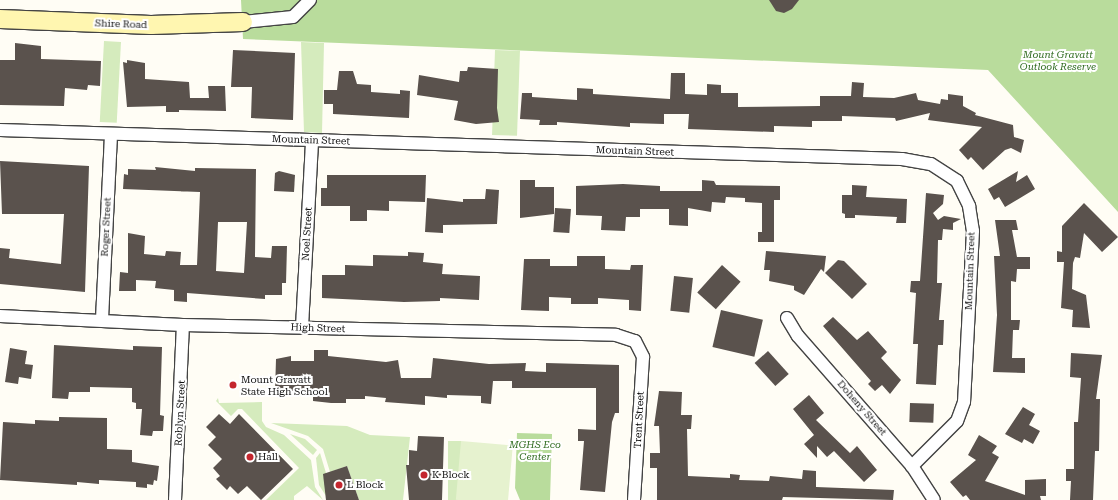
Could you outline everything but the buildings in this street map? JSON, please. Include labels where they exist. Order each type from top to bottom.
[{"type":"street","points":[[243,22],[293,17],[310,0]]},
{"type":"street","name":"Shire Road","points":[[0,19],[151,25],[243,22]]},
{"type":"street","name":"Mountain Street","points":[[0,130],[902,159],[931,164],[956,181],[969,206],[972,225],[964,402],[957,421],[912,466]]},
{"type":"street","name":"Roger Street","points":[[102,319],[111,134]]},
{"type":"street","name":"Noel Street","points":[[302,327],[312,140]]},
{"type":"street","name":"High Street","points":[[0,316],[102,319],[182,325],[616,335],[635,341]]},
{"type":"street","name":"Doheny Street","points":[[787,318],[798,336],[912,466],[934,500]]},
{"type":"street","name":"Roblyn Street","points":[[175,500],[182,325]]},
{"type":"street","name":"Trent Street","points":[[634,500],[643,357],[635,341]]},
{"type":"green space","name":"Mount Gravatt Outlook Reserve","points":[[241,0],[1118,0],[1118,212],[988,70],[243,39]]},
{"type":"green space","points":[[104,41],[121,42],[117,123],[100,122]]},
{"type":"green space","points":[[301,42],[324,43],[322,133],[304,132]]},
{"type":"green space","points":[[495,50],[520,51],[517,136],[492,135]]},
{"type":"green space","points":[[218,398],[219,403],[262,402],[262,421],[266,427],[284,435],[311,460],[315,487],[323,500],[307,486],[294,496],[294,500],[266,500],[299,468],[242,409],[238,409],[231,416],[216,401]]},
{"type":"green space","points":[[271,423],[347,426],[370,435],[410,437],[403,500],[359,500],[347,466],[330,472],[323,449],[308,436]]},
{"type":"green space","name":"MGHS Eco Center","points":[[517,433],[552,434],[550,500],[520,500],[515,488]]},
{"type":"green space","points":[[290,434],[305,439],[317,450],[313,455]]},
{"type":"green space","points":[[448,441],[461,441],[461,500],[448,500]]},
{"type":"green space","points":[[461,441],[513,446],[508,500],[456,500]]},
{"type":"green space","points":[[320,453],[326,473],[326,496],[319,485],[316,458]]},
{"type":"place","name":"Mount Gravatt State High School","points":[[233,385]]},
{"type":"place","name":"Hall","points":[[250,457]]},
{"type":"place","name":"K Block","points":[[424,475]]},
{"type":"place","name":"L Block","points":[[339,485]]}]
